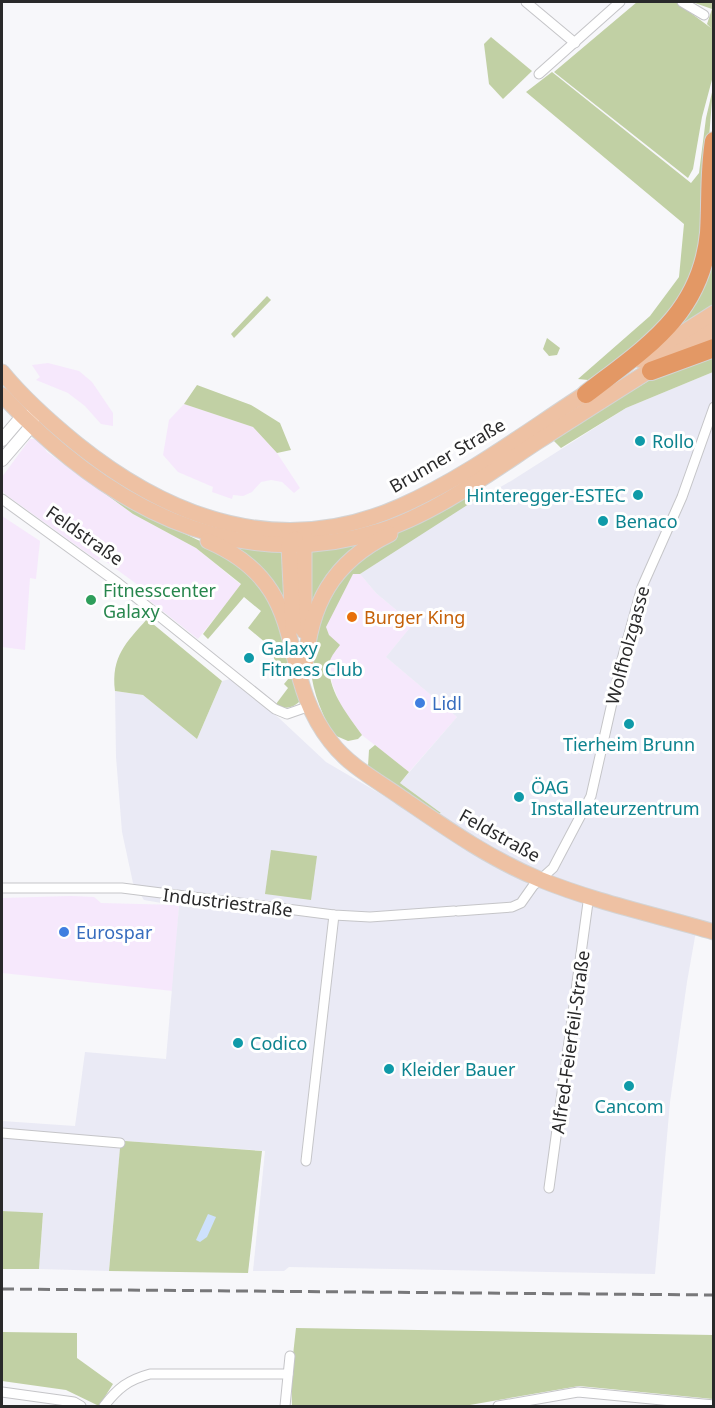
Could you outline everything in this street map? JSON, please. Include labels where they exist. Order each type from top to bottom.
[{"type":"highway","points":[[585,394],[666,329],[684,309],[696,287],[705,260],[709,232],[714,141]]},
{"type":"highway","points":[[651,371],[714,348]]},
{"type":"main road","name":"Brunner Straße","points":[[2,372],[31,418],[119,476],[169,505],[199,516],[242,527],[271,530],[299,540],[400,507],[454,477],[714,313]]},
{"type":"main road","name":"Brunner Straße","points":[[2,395],[107,485],[152,511],[192,529],[242,542],[346,540],[382,530],[479,480],[714,330]]},
{"type":"main road","points":[[302,669],[308,634],[316,609],[340,571],[367,547],[458,498],[479,480]]},
{"type":"main road","points":[[192,529],[197,537],[241,558],[271,589],[286,620],[302,669]]},
{"type":"main road","points":[[299,540],[302,669]]},
{"type":"main road","name":"Feldstraße","points":[[302,669],[310,706],[331,742],[370,776],[493,856],[540,880],[714,932]]},
{"type":"street","points":[[526,2],[575,43]]},
{"type":"street","points":[[539,74],[620,2]]},
{"type":"street","points":[[682,2],[704,15]]},
{"type":"street","name":"Wolfholzgasse","points":[[540,880],[553,868],[591,796],[621,663],[642,587],[686,487],[714,406]]},
{"type":"street","points":[[2,440],[12,426],[31,418]]},
{"type":"street","points":[[2,460],[31,418]]},
{"type":"street","name":"Feldstraße","points":[[2,499],[118,583],[275,709],[287,714],[310,706]]},
{"type":"street","name":"Industriestraße","points":[[2,888],[122,888],[334,915],[370,916],[512,907],[521,903],[540,880]]},
{"type":"street","name":"Alfred-Feierfeil-Straße","points":[[549,1188],[589,895]]},
{"type":"street","points":[[306,1161],[334,915]]},
{"type":"street","points":[[2,1133],[120,1143]]},
{"type":"street","points":[[285,1407],[290,1356]]},
{"type":"street","points":[[104,1407],[118,1388],[131,1379],[150,1374],[288,1374]]},
{"type":"street","points":[[2,1392],[74,1402],[81,1407]]},
{"type":"street","points":[[498,1407],[540,1403],[578,1392],[652,1402],[714,1405]]},
{"type":"shaded area","points":[[48,363],[79,371],[92,382],[113,413],[113,426],[101,424],[85,406],[68,393],[36,380],[40,377],[32,365]]},
{"type":"shaded area","points":[[713,372],[713,924],[698,920],[687,982],[670,1102],[655,1274],[289,1267],[284,1271],[253,1271],[265,1151],[125,1141],[120,1148],[109,1271],[39,1269],[43,1214],[2,1211],[2,1121],[75,1126],[85,1052],[166,1059],[179,906],[144,900],[133,883],[122,832],[116,757],[115,691],[143,695],[197,739],[222,681],[230,679],[279,718],[326,762],[432,824],[441,813],[400,783],[457,717],[386,657],[413,624],[376,593],[360,574],[442,519],[511,481],[626,408]]},
{"type":"shaded area","points":[[184,404],[253,427],[277,453],[300,488],[294,493],[282,482],[271,480],[261,482],[252,492],[243,496],[233,495],[232,499],[212,492],[213,487],[178,472],[163,455],[169,420]]},
{"type":"shaded area","points":[[30,439],[39,439],[47,452],[133,514],[196,548],[241,585],[198,639],[145,597],[149,593],[101,558],[98,561],[5,494],[2,490],[2,477]]},
{"type":"shaded area","points":[[2,516],[40,541],[36,579],[30,578],[25,650],[2,647]]},
{"type":"shaded area","points":[[353,574],[360,574],[376,593],[413,624],[386,657],[457,717],[409,772],[362,735],[341,706],[332,683],[329,635],[325,627]]},
{"type":"shaded area","points":[[94,897],[101,903],[179,905],[173,991],[2,973],[2,898]]},
{"type":"green space","points":[[637,2],[676,2],[711,28],[707,24],[712,9],[692,2],[713,2],[713,76],[702,117],[693,169],[688,178],[554,72]]},
{"type":"green space","points":[[491,37],[532,71],[503,99],[489,84],[484,44]]},
{"type":"green space","points":[[552,72],[691,183],[699,173],[706,118],[713,88],[700,250],[681,301],[639,345],[588,380],[578,379],[650,316],[679,277],[684,224],[526,92]]},
{"type":"green space","points":[[713,230],[713,305],[671,333]]},
{"type":"green space","points":[[267,296],[271,300],[234,338],[231,334]]},
{"type":"green space","points":[[547,338],[560,348],[557,355],[549,356],[543,349]]},
{"type":"green space","points":[[713,353],[713,372],[626,408],[561,448],[552,439],[655,377]]},
{"type":"green space","points":[[197,385],[251,405],[280,423],[291,450],[277,453],[253,427],[184,404]]},
{"type":"green space","points":[[87,476],[160,522],[219,550],[246,568],[272,599],[301,700],[299,702],[286,708],[276,704],[288,688],[284,684],[289,678],[276,668],[272,648],[248,628],[261,611],[244,597],[208,639],[203,634],[241,584],[196,548],[133,514],[85,479]]},
{"type":"green space","points":[[482,488],[486,493],[360,574],[353,574],[326,627],[329,635],[340,645],[330,661],[329,671],[334,691],[362,735],[358,739],[348,741],[334,735],[323,715],[311,675],[310,655],[313,636],[318,616],[327,597],[340,578],[357,561],[380,544],[403,528]]},
{"type":"green space","points":[[363,540],[313,604],[311,604],[311,550]]},
{"type":"green space","points":[[231,545],[285,551],[290,613]]},
{"type":"green space","points":[[147,619],[222,681],[197,739],[143,695],[115,691],[115,668],[118,659],[127,643]]},
{"type":"green space","points":[[375,745],[409,772],[400,783],[441,813],[437,814],[368,766],[369,750]]},
{"type":"green space","points":[[271,850],[317,856],[311,900],[265,894]]},
{"type":"green space","points":[[125,1141],[262,1151],[248,1273],[109,1271],[120,1148]]},
{"type":"green space","points":[[2,1211],[43,1213],[39,1269],[2,1269]]},
{"type":"green space","points":[[296,1328],[713,1335],[713,1399],[579,1386],[464,1406],[292,1406],[291,1373]]},
{"type":"green space","points":[[2,1332],[77,1333],[77,1358],[113,1384],[99,1406],[66,1390],[2,1381]]},
{"type":"water","points":[[208,1214],[216,1217],[207,1237],[200,1242],[196,1240]]},
{"type":"railway","points":[[2,1289],[714,1295]]},
{"type":"place","name":"Rollo","points":[[640,441]]},
{"type":"place","name":"Hinteregger-ESTEC","points":[[638,495]]},
{"type":"place","name":"Benaco","points":[[603,521]]},
{"type":"place","name":"Fitnesscenter Galaxy","points":[[91,600]]},
{"type":"place","name":"Burger King","points":[[352,617]]},
{"type":"place","name":"Galaxy Fitness Club","points":[[249,658]]},
{"type":"place","name":"Lidl","points":[[420,703]]},
{"type":"place","name":"Tierheim Brunn","points":[[629,724]]},
{"type":"place","name":"ÖAG Installateurzentrum","points":[[519,797]]},
{"type":"place","name":"Eurospar","points":[[64,932]]},
{"type":"place","name":"Codico","points":[[238,1043]]},
{"type":"place","name":"Kleider Bauer","points":[[389,1069]]},
{"type":"place","name":"Cancom","points":[[629,1086]]}]
